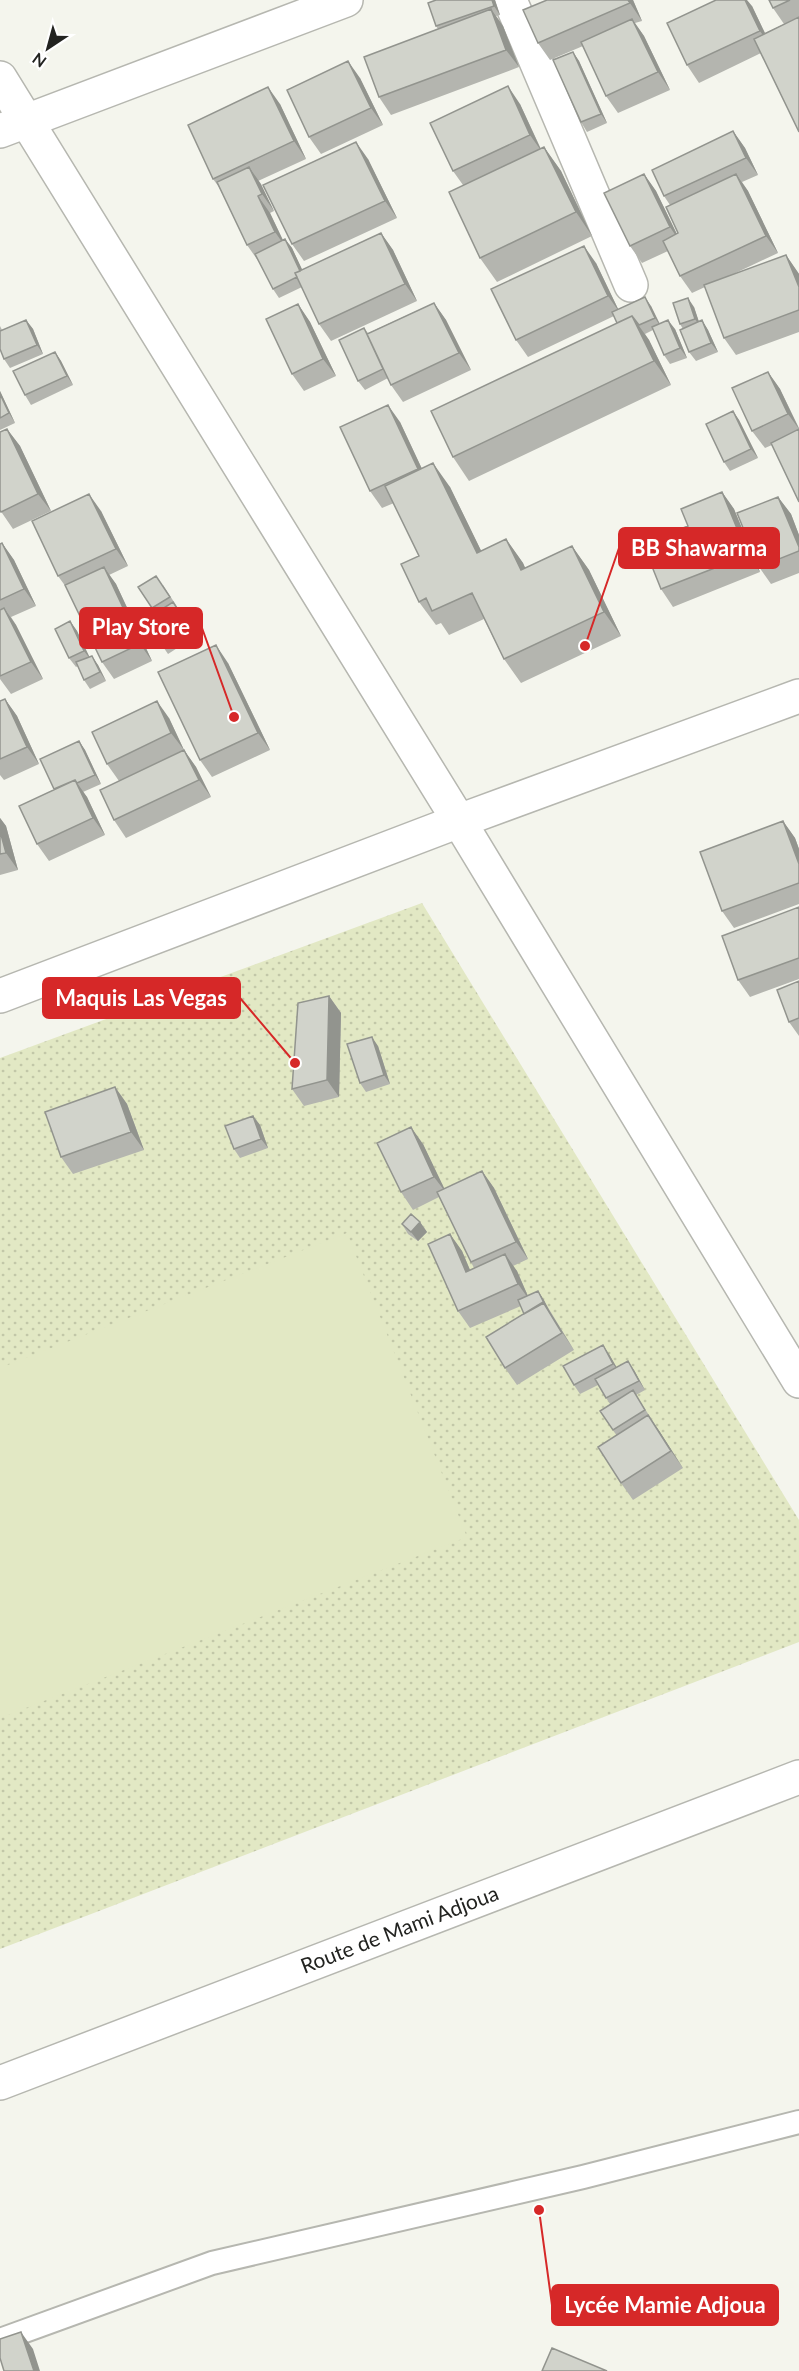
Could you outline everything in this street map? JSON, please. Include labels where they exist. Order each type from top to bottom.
[{"type":"street","points":[[13,126],[346,0]]},
{"type":"street","points":[[510,0],[631,285]]},
{"type":"street","points":[[0,78],[13,126],[459,821],[799,1381]]},
{"type":"street","points":[[0,996],[459,821],[799,696]]},
{"type":"street","name":"Route de Mami Adjoua","points":[[0,2083],[799,1777]]},
{"type":"lane","points":[[0,2340],[212,2263],[583,2177],[799,2122]]},
{"type":"green space","points":[[422,903],[799,1520],[799,1642],[0,1949],[0,1058]]},
{"type":"green space","points":[[347,1233],[467,1537],[0,1718],[0,1368]]},
{"type":"building","points":[[436,0],[492,0],[494,6],[436,26],[428,3]]},
{"type":"building","points":[[547,0],[628,0],[630,3],[538,43],[523,10]]},
{"type":"building","points":[[716,0],[745,0],[760,31],[687,65],[667,23]]},
{"type":"building","points":[[769,0],[790,0],[773,8]]},
{"type":"building","points":[[491,9],[506,50],[379,97],[364,57]]},
{"type":"building","points":[[799,17],[799,132],[754,39]]},
{"type":"building","points":[[632,19],[658,72],[606,96],[581,42]]},
{"type":"building","points":[[573,52],[601,114],[581,122],[553,60]]},
{"type":"building","points":[[348,61],[371,108],[309,137],[287,90]]},
{"type":"building","points":[[508,86],[530,135],[453,171],[430,123]]},
{"type":"building","points":[[268,87],[294,141],[213,179],[188,125]]},
{"type":"building","points":[[733,131],[746,158],[664,196],[652,170]]},
{"type":"building","points":[[356,142],[385,201],[292,244],[263,185]]},
{"type":"building","points":[[544,147],[576,212],[480,258],[449,192]]},
{"type":"building","points":[[249,167],[262,194],[258,196],[275,232],[247,245],[217,182]]},
{"type":"building","points":[[644,174],[670,227],[630,246],[604,193]]},
{"type":"building","points":[[736,174],[766,236],[680,276],[663,241],[678,233],[666,207]]},
{"type":"building","points":[[381,233],[405,284],[319,324],[295,273]]},
{"type":"building","points":[[285,239],[300,271],[295,273],[297,277],[273,289],[255,254]]},
{"type":"building","points":[[584,246],[608,296],[516,340],[491,289]]},
{"type":"building","points":[[786,255],[799,287],[799,310],[724,338],[704,285]]},
{"type":"building","points":[[645,297],[655,318],[639,325],[632,316],[617,323],[612,312]]},
{"type":"building","points":[[688,298],[695,319],[680,324],[673,303]]},
{"type":"building","points":[[434,303],[459,353],[391,385],[367,334]]},
{"type":"building","points":[[298,304],[323,359],[292,374],[266,319]]},
{"type":"building","points":[[632,316],[654,361],[453,457],[431,411]]},
{"type":"building","points":[[26,320],[37,345],[4,359],[0,349],[0,331]]},
{"type":"building","points":[[668,320],[680,348],[664,355],[652,327]]},
{"type":"building","points":[[702,320],[711,343],[689,352],[680,330]]},
{"type":"building","points":[[364,328],[383,369],[358,381],[339,340]]},
{"type":"building","points":[[55,352],[67,376],[25,395],[13,371]]},
{"type":"building","points":[[768,372],[788,414],[752,431],[732,388]]},
{"type":"building","points":[[0,394],[9,413],[0,418]]},
{"type":"building","points":[[388,405],[418,469],[370,491],[340,427]]},
{"type":"building","points":[[733,411],[751,449],[724,462],[706,424]]},
{"type":"building","points":[[7,429],[38,494],[1,512],[0,432]]},
{"type":"building","points":[[799,429],[799,502],[771,443]]},
{"type":"building","points":[[433,463],[477,553],[506,539],[521,570],[572,546],[604,612],[504,659],[472,593],[432,611],[426,598],[419,602],[401,564],[419,556],[385,486]]},
{"type":"building","points":[[722,492],[748,555],[661,589],[643,544],[688,526],[681,509]]},
{"type":"building","points":[[89,494],[116,549],[58,576],[32,521]]},
{"type":"building","points":[[778,497],[799,551],[759,567],[737,513]]},
{"type":"building","points":[[2,543],[24,589],[0,600],[0,544]]},
{"type":"building","points":[[104,567],[140,644],[102,662],[65,585]]},
{"type":"building","points":[[156,576],[170,597],[152,608],[138,587]]},
{"type":"building","points":[[173,602],[189,627],[162,645],[145,620]]},
{"type":"building","points":[[4,608],[31,662],[0,676],[0,610]]},
{"type":"building","points":[[70,621],[84,651],[69,658],[55,629]]},
{"type":"building","points":[[216,645],[258,733],[200,760],[158,672]]},
{"type":"building","points":[[92,656],[100,672],[84,680],[76,662]]},
{"type":"building","points":[[5,699],[27,747],[0,759],[0,701]]},
{"type":"building","points":[[157,701],[171,733],[107,764],[92,732]]},
{"type":"building","points":[[79,741],[95,775],[54,789],[40,759]]},
{"type":"building","points":[[184,750],[199,780],[114,820],[100,790]]},
{"type":"building","points":[[75,780],[93,818],[37,844],[19,806]]},
{"type":"building","points":[[783,821],[799,864],[799,883],[722,911],[700,852]]},
{"type":"building","points":[[0,831],[6,853],[0,854]]},
{"type":"building","points":[[799,907],[799,958],[738,980],[722,936]]},
{"type":"building","points":[[799,981],[799,1018],[789,1022],[777,990]]},
{"type":"building","points":[[329,996],[327,1080],[292,1089],[298,1003]]},
{"type":"building","points":[[372,1037],[384,1075],[360,1083],[347,1044]]},
{"type":"building","points":[[115,1087],[131,1132],[61,1157],[45,1112]]},
{"type":"building","points":[[253,1116],[261,1139],[234,1149],[225,1126]]},
{"type":"building","points":[[411,1127],[434,1177],[401,1192],[377,1143]]},
{"type":"building","points":[[482,1171],[516,1242],[471,1262],[437,1192]]},
{"type":"building","points":[[411,1214],[420,1222],[411,1232],[402,1224]]},
{"type":"building","points":[[450,1234],[466,1272],[505,1254],[518,1284],[458,1311],[428,1244]]},
{"type":"building","points":[[538,1291],[544,1303],[524,1314],[518,1300]]},
{"type":"building","points":[[543,1302],[562,1333],[505,1368],[486,1337]]},
{"type":"building","points":[[603,1345],[613,1364],[574,1385],[563,1366]]},
{"type":"building","points":[[628,1361],[639,1381],[606,1398],[595,1379]]},
{"type":"building","points":[[633,1390],[645,1410],[613,1430],[600,1411]]},
{"type":"building","points":[[648,1415],[671,1451],[621,1483],[598,1447]]},
{"type":"building","points":[[21,2332],[34,2371],[4,2371],[0,2358],[0,2339]]},
{"type":"building","points":[[552,2348],[607,2371],[542,2371]]},
{"type":"place","name":"BB Shawarma","points":[[585,646]]},
{"type":"place","name":"Play Store","points":[[234,717]]},
{"type":"place","name":"Maquis Las Vegas","points":[[295,1063]]},
{"type":"place","name":"Lycée Mamie Adjoua","points":[[539,2210]]}]
